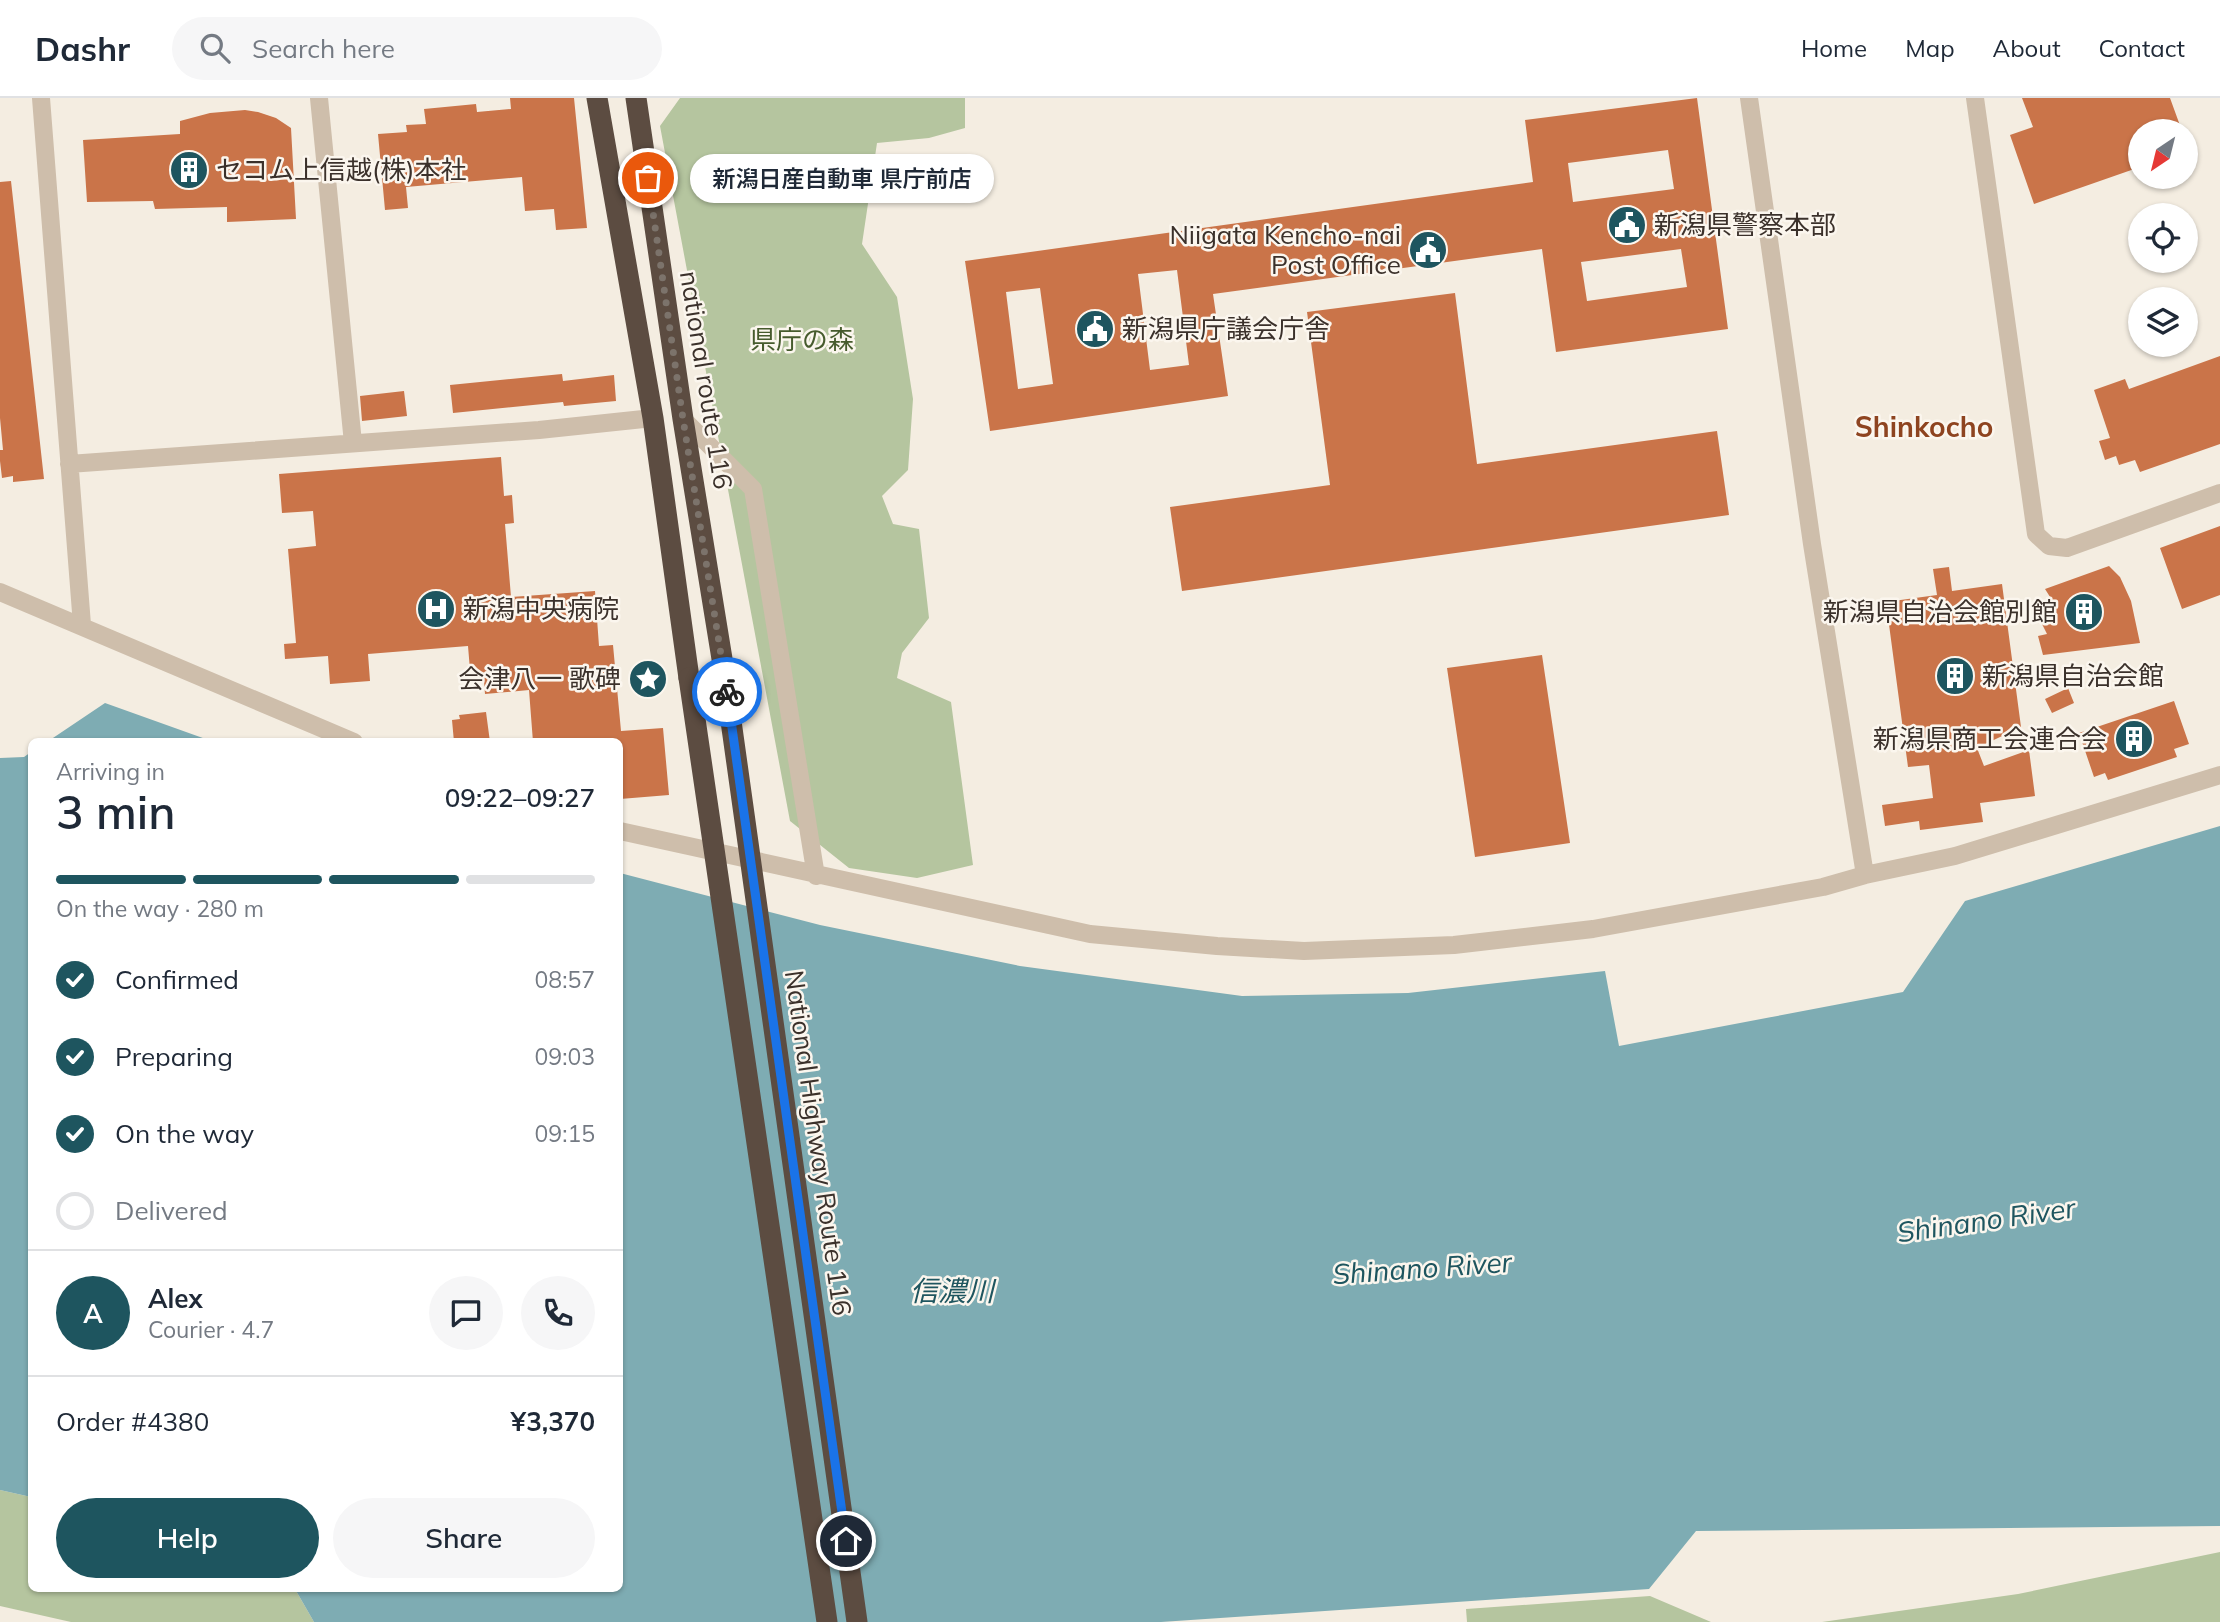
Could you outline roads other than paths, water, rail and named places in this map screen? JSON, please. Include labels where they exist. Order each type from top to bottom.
[{"type":"highway","points":[[597,98],[653,418],[827,1622]]},
{"type":"highway","name":"national route 116","points":[[636,98],[683,419],[724,671]]},
{"type":"highway","name":"National Highway Route 116","points":[[724,671],[857,1622]]},
{"type":"street","points":[[41,98],[82,625]]},
{"type":"street","points":[[319,98],[353,443]]},
{"type":"street","points":[[1749,98],[1812,544],[1865,874]]},
{"type":"street","points":[[1975,98],[2036,534],[2049,546],[2067,548],[2220,493]]},
{"type":"street","points":[[69,464],[539,430],[653,418]]},
{"type":"street","points":[[683,419],[753,489],[816,876]]},
{"type":"street","points":[[0,592],[345,738]]},
{"type":"street","points":[[623,832],[1090,934],[1304,951],[1454,946],[1593,929],[1823,887],[1865,874],[1955,856],[2220,775]]},
{"type":"water","points":[[105,703],[203,738],[53,738]]},
{"type":"water","points":[[28,754],[28,1496],[0,1490],[0,758],[24,757]]},
{"type":"water","name":"信濃川","points":[[2220,826],[2220,1526],[1696,1531],[1649,1589],[1161,1622],[314,1622],[297,1592],[623,1592],[623,874],[820,925],[1020,966],[1242,996],[1408,993],[1605,971],[1619,1046],[1903,992],[1965,901]]},
{"type":"place","name":"セコム上信越(株)本社","points":[[189,170]]},
{"type":"place","name":"新潟日産自動車 県庁前店","points":[[648,178]]},
{"type":"place","name":"新潟県警察本部","points":[[1627,225]]},
{"type":"place","name":"Niigata Kencho-nai Post Office","points":[[1428,250]]},
{"type":"place","name":"新潟県庁議会庁舎","points":[[1095,329]]},
{"type":"place","name":"新潟中央病院","points":[[436,609]]},
{"type":"place","name":"新潟県自治会館別館","points":[[2084,612]]},
{"type":"place","name":"新潟県自治会館","points":[[1955,676]]},
{"type":"place","name":"会津八一 歌碑","points":[[648,679]]},
{"type":"place","name":"新潟県商工会連合会","points":[[2134,739]]},
{"type":"district","name":"Shinkocho","points":[[1924,427]]},
{"type":"park label","name":"県庁の森","points":[[802,340]]},
{"type":"water label","name":"Shinano River","points":[[1986,1220]]},
{"type":"water label","name":"Shinano River","points":[[1422,1268]]}]
